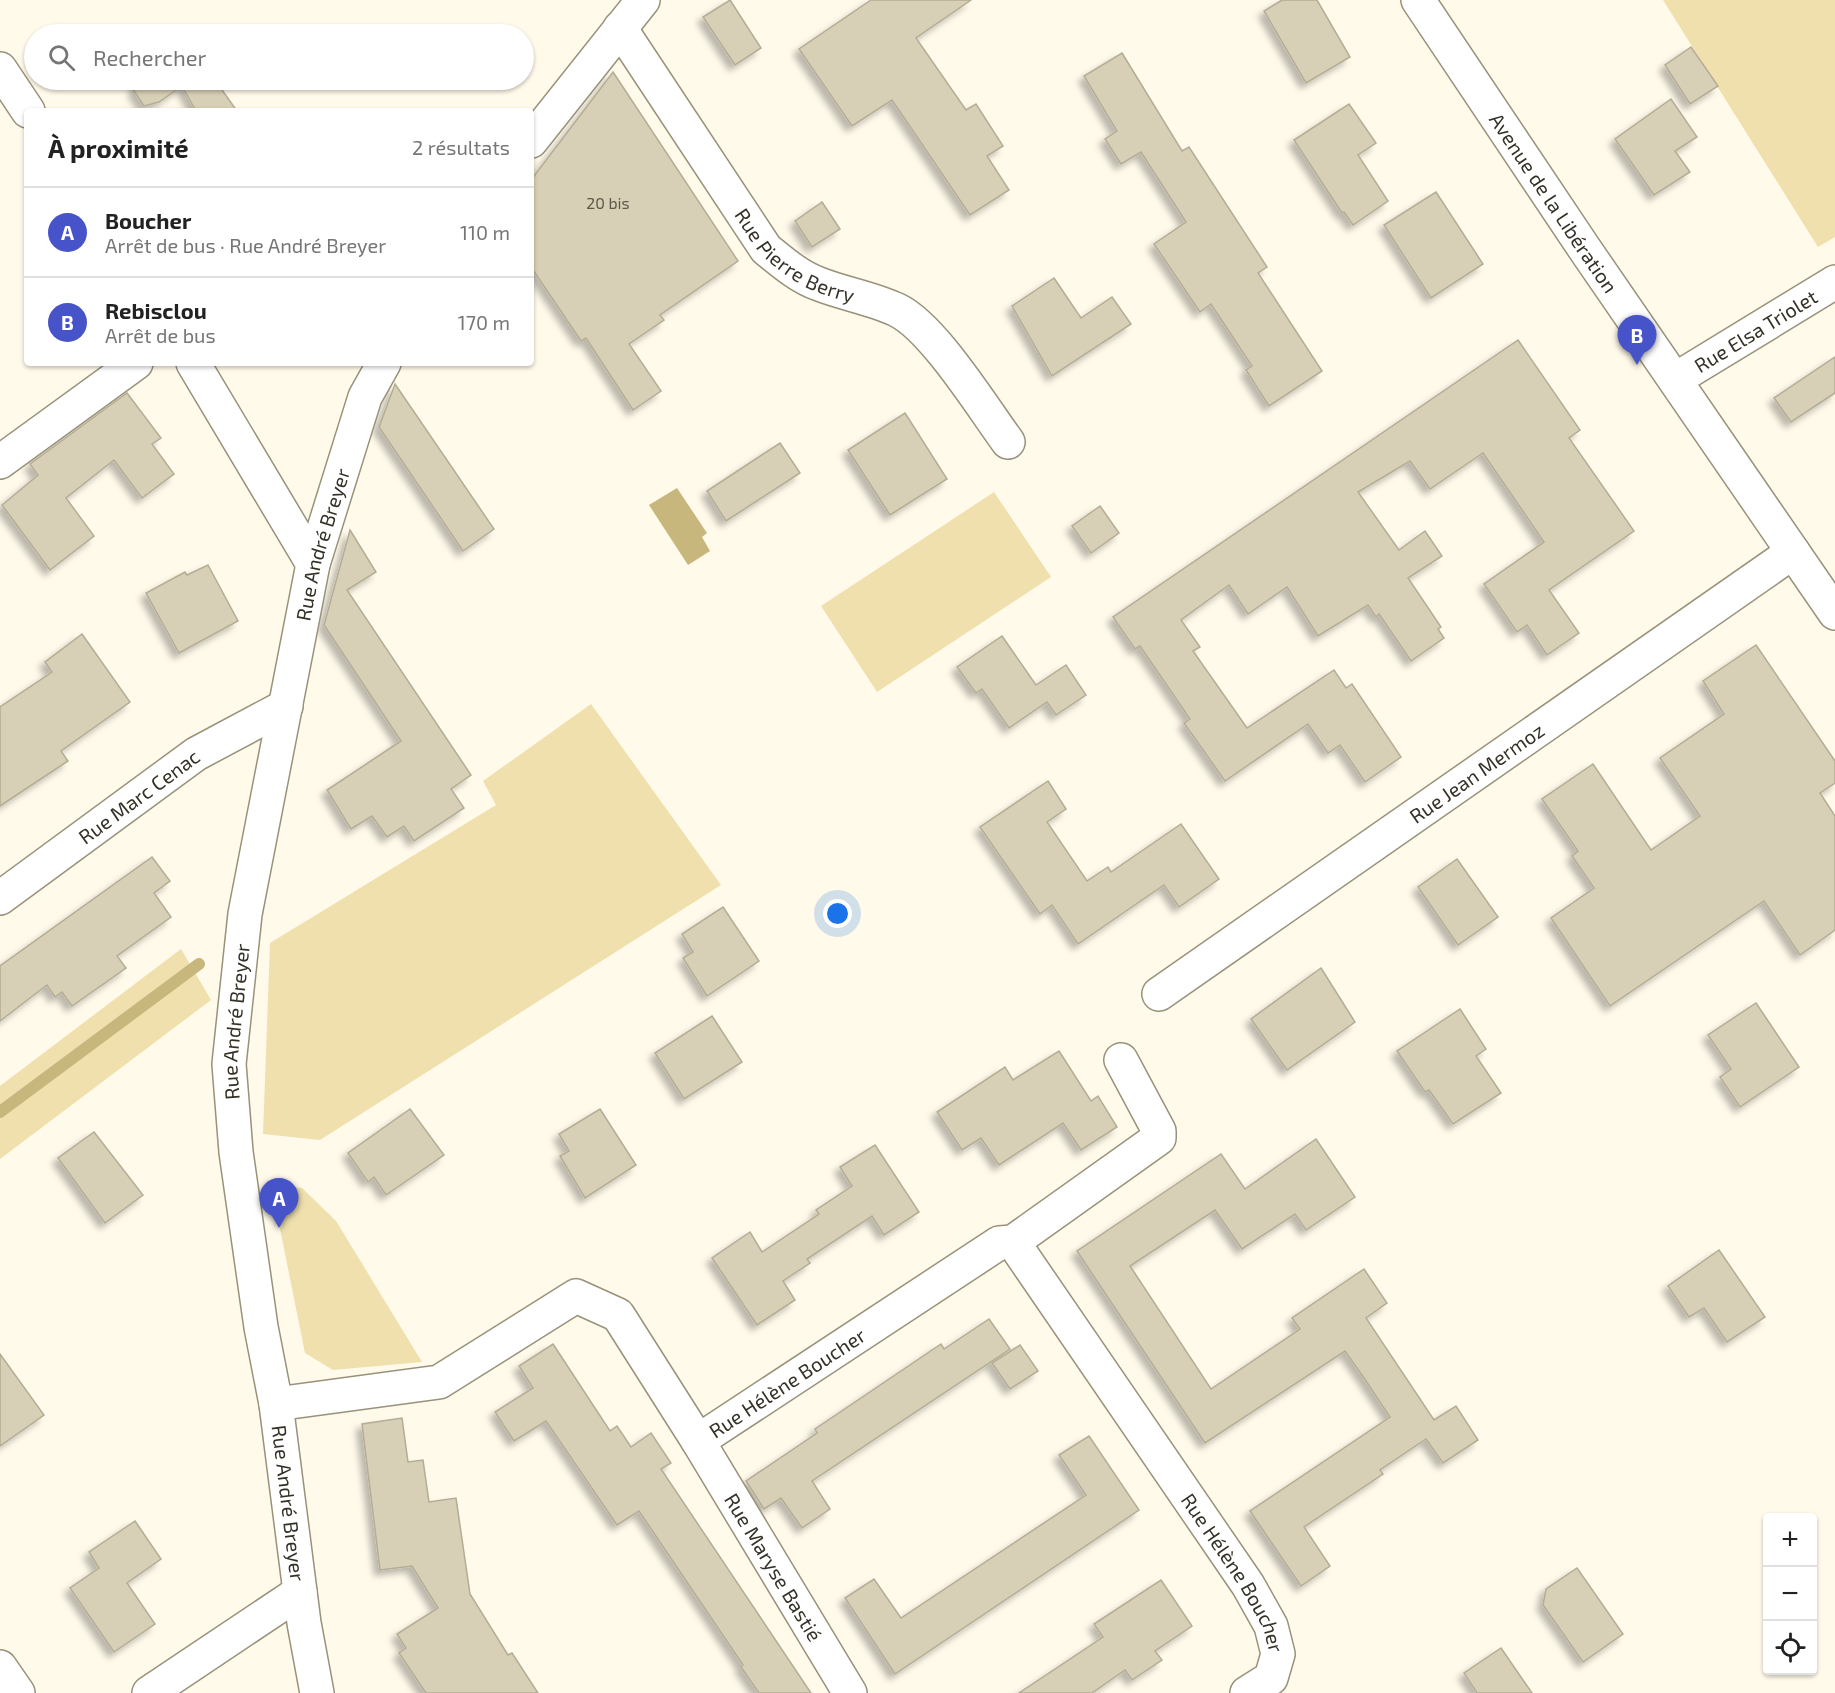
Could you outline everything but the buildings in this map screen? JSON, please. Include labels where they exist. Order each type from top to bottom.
[{"type":"street","points":[[534,137],[642,0]]},
{"type":"street","name":"Avenue de la Libération","points":[[1418,0],[1584,248],[1835,614]]},
{"type":"street","name":"Rue Pierre Berry","points":[[620,28],[766,249],[791,269],[816,284],[898,310],[917,325],[952,364],[1008,442]]},
{"type":"street","points":[[0,69],[26,108]]},
{"type":"street","name":"Rue Elsa Triolet","points":[[1676,379],[1835,282]]},
{"type":"street","points":[[0,462],[132,366]]},
{"type":"street","points":[[195,366],[313,564]]},
{"type":"street","name":"Rue André Breyer","points":[[317,1693],[300,1592],[276,1404],[261,1327],[236,1152],[229,1064],[245,914],[313,564],[365,397],[382,366]]},
{"type":"street","name":"Rue Jean Mermoz","points":[[1159,994],[1792,552]]},
{"type":"street","name":"Rue Marc Cenac","points":[[0,898],[196,754],[286,706]]},
{"type":"street","name":"Rue Hélène Boucher","points":[[276,1404],[439,1383],[576,1296],[618,1315],[698,1441],[999,1243],[1013,1242],[1160,1138],[1160,1131],[1121,1060]]},
{"type":"street","name":"Rue Hélène Boucher","points":[[1013,1242],[1248,1585],[1271,1626],[1278,1654],[1271,1678],[1247,1693]]},
{"type":"street","name":"Rue Maryse Bastié","points":[[698,1441],[849,1693]]},
{"type":"street","points":[[149,1693],[300,1592]]},
{"type":"street","points":[[0,1667],[18,1693]]},
{"type":"shaded area","points":[[1663,0],[1835,0],[1835,237],[1818,247]]},
{"type":"shaded area","points":[[677,488],[707,533],[702,537],[710,551],[688,565],[649,505]]},
{"type":"shaded area","points":[[994,492],[1051,577],[877,692],[821,606]]},
{"type":"shaded area","points":[[591,704],[721,885],[320,1140],[263,1134],[270,943],[496,805],[483,781]]},
{"type":"shaded area","points":[[181,949],[211,1000],[0,1159],[0,1086]]},
{"type":"shaded area","points":[[271,1184],[302,1188],[336,1221],[422,1362],[333,1370],[305,1353]]},
{"type":"waterway","points":[[0,1112],[199,964]]},
{"type":"place","name":"Rebisclou","points":[[1637,365]]},
{"type":"place","name":"Boucher","points":[[279,1228]]}]
